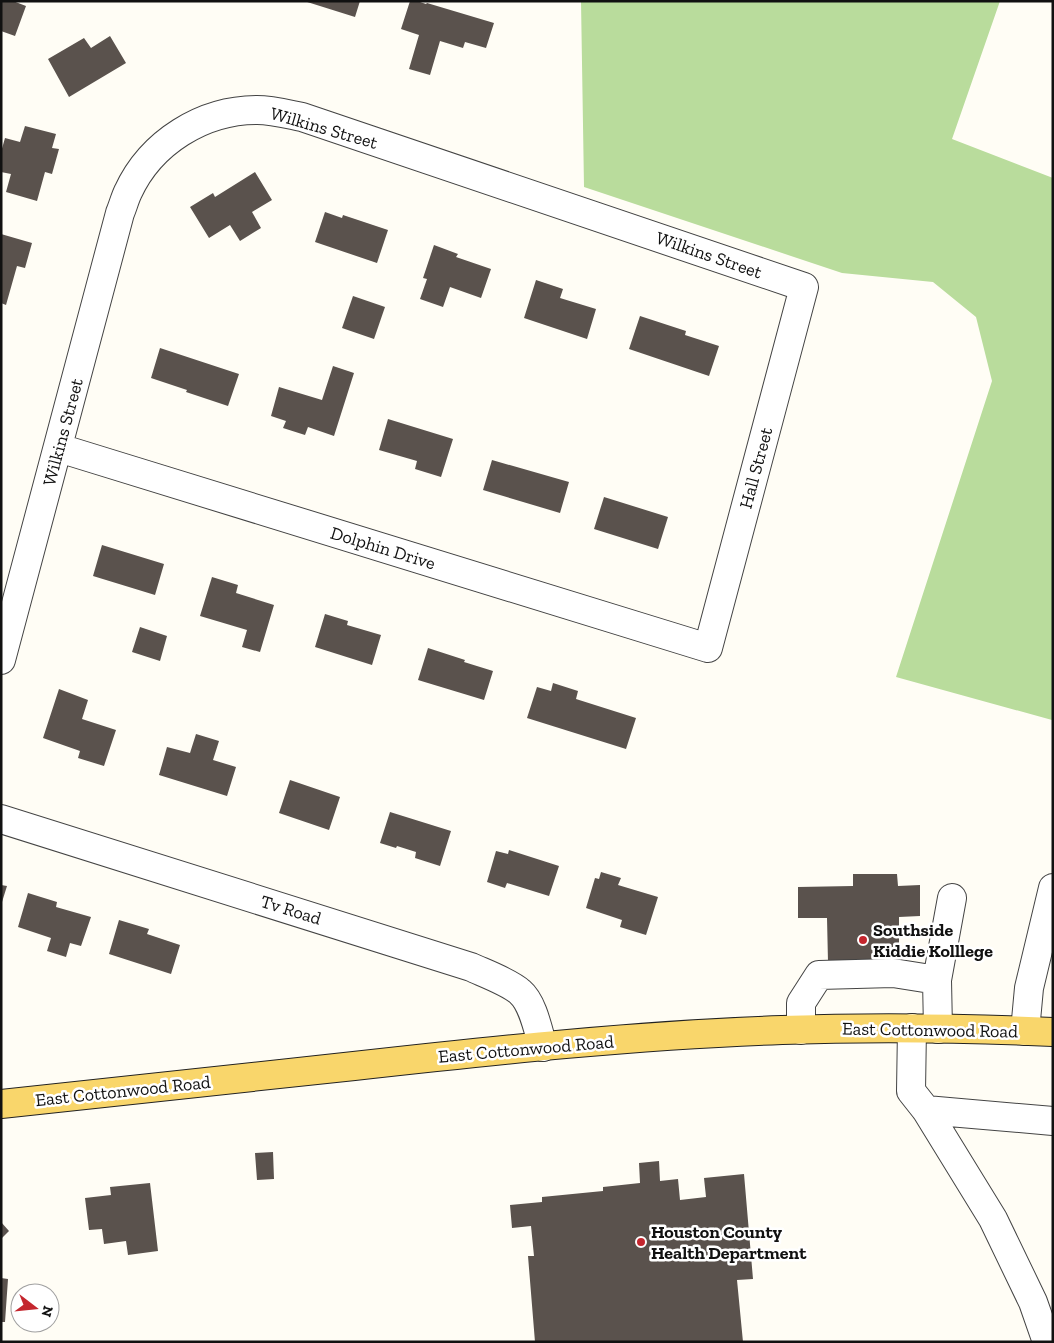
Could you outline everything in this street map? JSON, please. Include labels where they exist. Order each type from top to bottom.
[{"type":"main road","name":"East Cottonwood Road","points":[[1,1104],[543,1046],[690,1035],[801,1030],[925,1029],[1053,1032]]},
{"type":"street","name":"Wilkins Street","points":[[1,660],[120,213],[128,191],[154,153],[172,138],[191,126],[212,117],[234,111],[280,112],[804,288]]},
{"type":"street","name":"Hall Street","points":[[708,648],[804,288]]},
{"type":"street","name":"Dolphin Drive","points":[[58,448],[708,648]]},
{"type":"street","name":"Tv Road","points":[[1,819],[470,967],[500,980],[521,992],[533,1013],[543,1046]]},
{"type":"street","points":[[1025,1031],[1028,988],[1052,891]]},
{"type":"street","points":[[952,898],[937,980],[912,1091],[926,1110],[994,1219],[1033,1302],[1047,1342]]},
{"type":"street","points":[[801,1030],[801,1003],[818,975],[893,972],[937,980]]},
{"type":"street","points":[[926,1110],[1053,1121]]},
{"type":"green space","points":[[581,1],[1000,1],[952,139],[1053,178],[1052,720],[896,677],[992,381],[976,317],[933,282],[842,273],[584,187]]},
{"type":"building","points":[[1,1],[13,1],[26,6],[15,36],[1,31]]},
{"type":"building","points":[[304,1],[360,1],[355,17]]},
{"type":"building","points":[[410,1],[427,3],[494,23],[486,48],[465,42],[463,48],[440,41],[430,75],[409,69],[419,35],[401,29]]},
{"type":"building","points":[[110,36],[126,63],[69,97],[48,59],[84,38],[91,48]]},
{"type":"building","points":[[25,126],[56,134],[52,148],[59,149],[52,174],[45,172],[37,201],[6,192],[11,174],[1,172],[1,152],[5,138],[20,142]]},
{"type":"building","points":[[255,172],[272,200],[252,212],[261,228],[240,241],[230,225],[209,238],[190,207],[213,193],[215,197]]},
{"type":"building","points":[[325,212],[342,218],[343,215],[388,230],[377,263],[315,242]]},
{"type":"building","points":[[1,234],[32,243],[25,268],[17,266],[6,305],[1,303]]},
{"type":"building","points":[[434,245],[458,254],[456,257],[491,269],[481,298],[450,287],[443,307],[420,299],[427,279],[423,278]]},
{"type":"building","points":[[536,280],[563,289],[560,298],[596,309],[587,339],[524,318]]},
{"type":"building","points":[[353,296],[385,307],[374,339],[342,328]]},
{"type":"building","points":[[640,316],[686,331],[685,335],[719,346],[709,376],[629,349]]},
{"type":"building","points":[[160,348],[239,374],[228,406],[151,378]]},
{"type":"building","points":[[333,366],[354,373],[334,436],[308,427],[305,435],[283,428],[286,421],[271,416],[279,387],[322,400]]},
{"type":"building","points":[[388,419],[453,439],[441,477],[415,469],[417,461],[379,450]]},
{"type":"building","points":[[492,460],[569,482],[560,513],[483,490]]},
{"type":"building","points":[[604,497],[668,517],[658,549],[594,529]]},
{"type":"building","points":[[102,545],[164,564],[155,595],[93,576]]},
{"type":"building","points":[[212,577],[238,585],[236,593],[274,605],[260,652],[242,647],[247,630],[200,616]]},
{"type":"building","points":[[325,614],[348,621],[347,625],[381,635],[372,665],[315,647]]},
{"type":"building","points":[[140,627],[167,636],[160,661],[132,652]]},
{"type":"building","points":[[428,648],[493,671],[484,700],[418,680]]},
{"type":"building","points":[[553,683],[578,691],[576,699],[636,718],[626,749],[527,718],[537,687],[551,691]]},
{"type":"building","points":[[59,689],[88,700],[82,719],[116,730],[104,766],[78,758],[80,751],[43,738]]},
{"type":"building","points":[[196,734],[219,741],[213,760],[236,767],[227,796],[159,775],[167,747],[190,753]]},
{"type":"building","points":[[290,780],[340,797],[329,830],[279,813]]},
{"type":"building","points":[[390,812],[451,831],[440,866],[415,858],[416,852],[380,843]]},
{"type":"building","points":[[509,850],[559,866],[549,896],[507,883],[505,888],[487,882],[496,851],[508,854]]},
{"type":"building","points":[[601,872],[621,878],[618,885],[658,897],[646,935],[620,927],[622,920],[586,908],[595,878],[599,879]]},
{"type":"building","name":"Southside Kiddie Kolllege","points":[[853,874],[897,874],[898,886],[920,885],[920,916],[899,917],[899,962],[828,962],[827,918],[798,918],[798,887],[853,886]]},
{"type":"building","points":[[1,885],[7,886],[2,902],[1,902]]},
{"type":"building","points":[[28,893],[57,902],[56,907],[91,917],[81,946],[70,943],[66,957],[47,951],[51,938],[18,927]]},
{"type":"building","points":[[119,920],[149,929],[147,934],[180,945],[171,974],[109,954]]},
{"type":"building","points":[[273,1152],[274,1179],[257,1180],[255,1153]]},
{"type":"building","name":"Houston County Health Department","points":[[659,1161],[660,1181],[678,1179],[680,1200],[706,1197],[704,1178],[744,1174],[753,1279],[737,1280],[743,1342],[535,1342],[528,1256],[534,1256],[531,1226],[512,1228],[510,1205],[542,1202],[542,1197],[603,1191],[603,1187],[640,1183],[639,1163]]},
{"type":"building","points":[[150,1183],[158,1251],[128,1255],[126,1241],[104,1244],[102,1229],[89,1230],[85,1198],[111,1195],[110,1187]]},
{"type":"building","points":[[1,1222],[9,1231],[1,1239]]},
{"type":"building","points":[[1,1278],[8,1279],[5,1322],[1,1322]]},
{"type":"place","name":"Southside Kiddie Kolllege","points":[[863,940]]},
{"type":"place","name":"Houston County Health Department","points":[[641,1242]]}]
